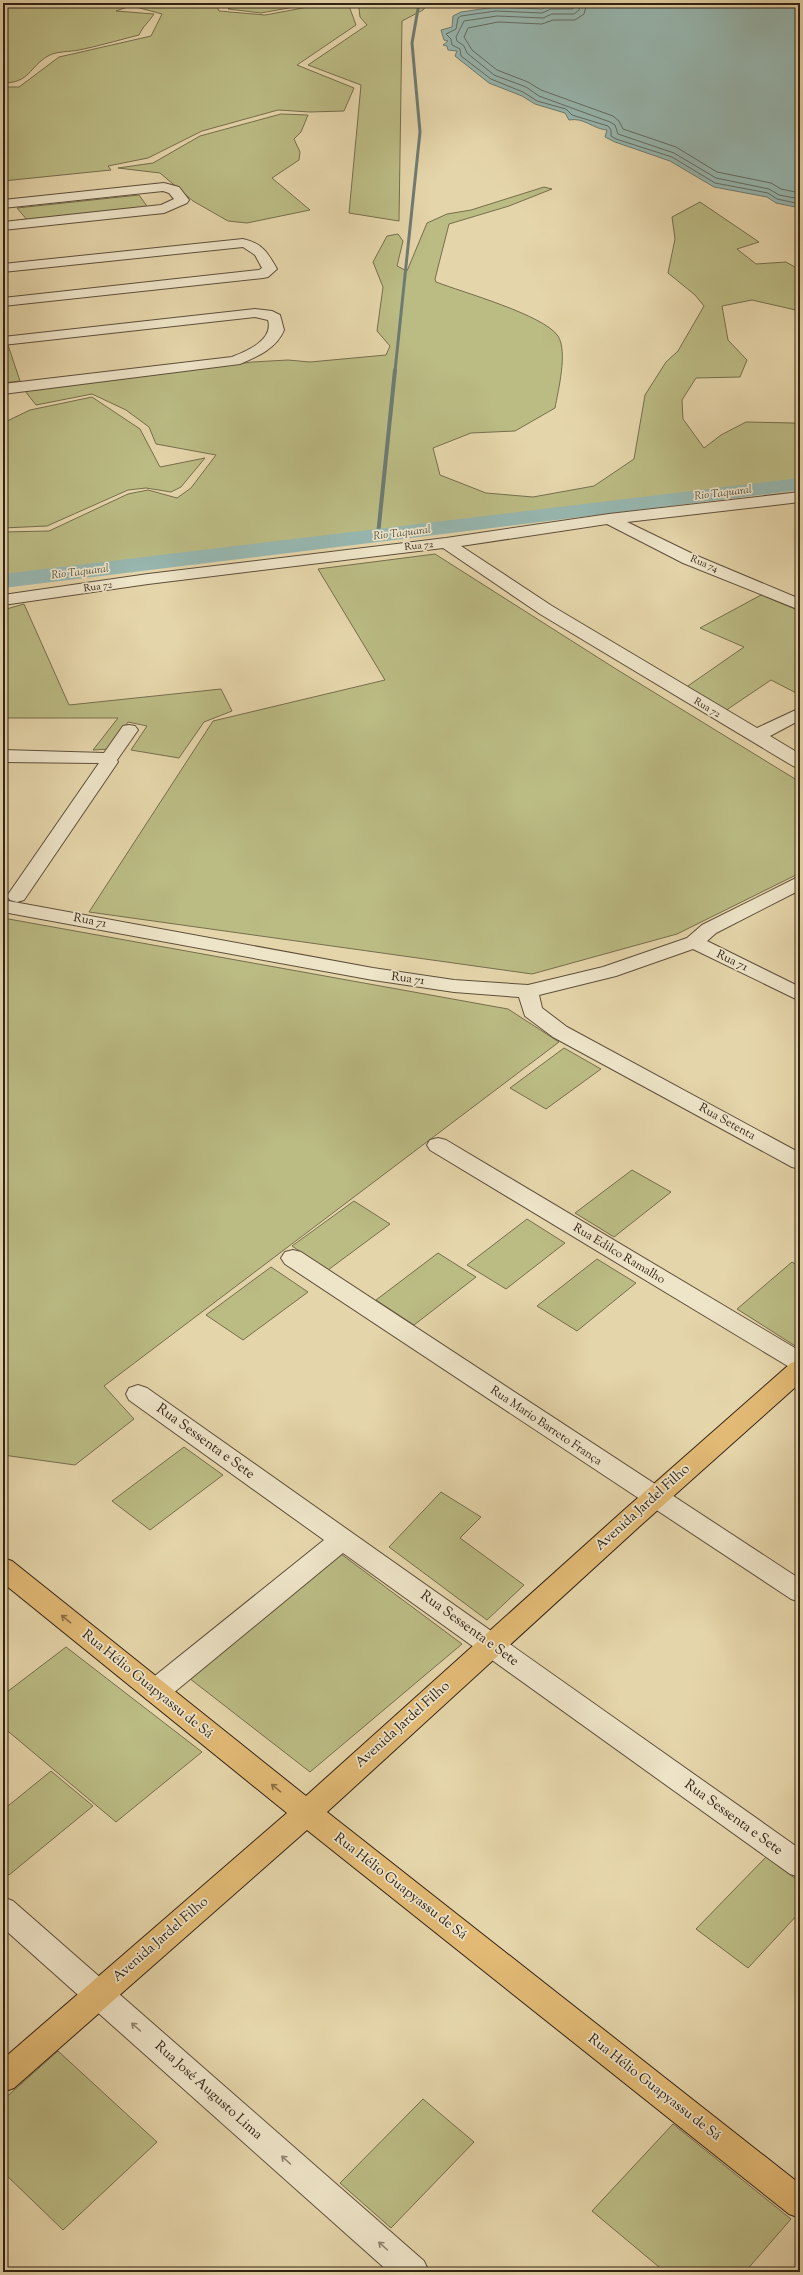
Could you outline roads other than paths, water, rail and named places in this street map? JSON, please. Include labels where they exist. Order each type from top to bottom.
[{"type":"main road","name":"Avenida Jardel Filho","points":[[3,2078],[307,1812],[654,1498],[800,1369]]},
{"type":"main road","name":"Rua Hélio Guapyassu de Sá","points":[[3,1568],[307,1812],[800,2203]]},
{"type":"street","points":[[3,204],[164,187],[174,190],[182,200],[164,209],[3,226]]},
{"type":"street","points":[[3,302],[17,280],[243,243],[250,244],[258,249],[270,269],[262,274],[252,275],[17,280]]},
{"type":"street","points":[[3,341],[255,313],[267,314],[274,318],[278,330],[275,337],[259,349],[235,361],[3,389]]},
{"type":"street","points":[[446,543],[609,520],[798,499]]},
{"type":"street","name":"Rua 74","points":[[609,520],[689,558],[800,605]]},
{"type":"street","name":"Rua 72","points":[[3,600],[372,551],[446,543],[546,610],[800,762]]},
{"type":"street","points":[[756,736],[797,718]]},
{"type":"street","points":[[10,901],[108,765],[108,760],[129,730]]},
{"type":"street","points":[[3,756],[97,758],[108,760]]},
{"type":"street","points":[[694,942],[709,929],[800,882]]},
{"type":"street","name":"Rua 71","points":[[10,901],[373,974],[454,986],[528,991],[610,972],[694,942],[800,995]]},
{"type":"street","name":"Rua Setenta","points":[[528,991],[532,1011],[560,1032],[800,1162]]},
{"type":"street","name":"Rua Edilco Ramalho","points":[[438,1145],[800,1362]]},
{"type":"street","name":"Rua Mario Barreto França","points":[[293,1258],[654,1498],[800,1592]]},
{"type":"street","name":"Rua Sessenta e Sete","points":[[138,1394],[800,1865]]},
{"type":"street","points":[[156,1691],[342,1540]]},
{"type":"street","name":"Rua José Augusto Lima","points":[[3,1910],[413,2272]]},
{"type":"water","points":[[575,3],[800,3],[800,208],[776,203],[767,197],[714,187],[670,161],[615,142],[605,137],[607,130],[597,128],[579,120],[569,120],[565,113],[535,104],[522,96],[489,83],[455,56],[457,51],[448,50],[447,46],[443,45],[448,41],[444,40],[441,30],[452,27],[453,16],[461,12],[495,7],[542,9],[551,5],[571,5]]},
{"type":"waterway","points":[[395,371],[420,132],[412,43],[419,3]]},
{"type":"waterway","points":[[378,535],[395,370]]},
{"type":"waterway","name":"Rio Taquaral","points":[[3,581],[800,484]]}]
